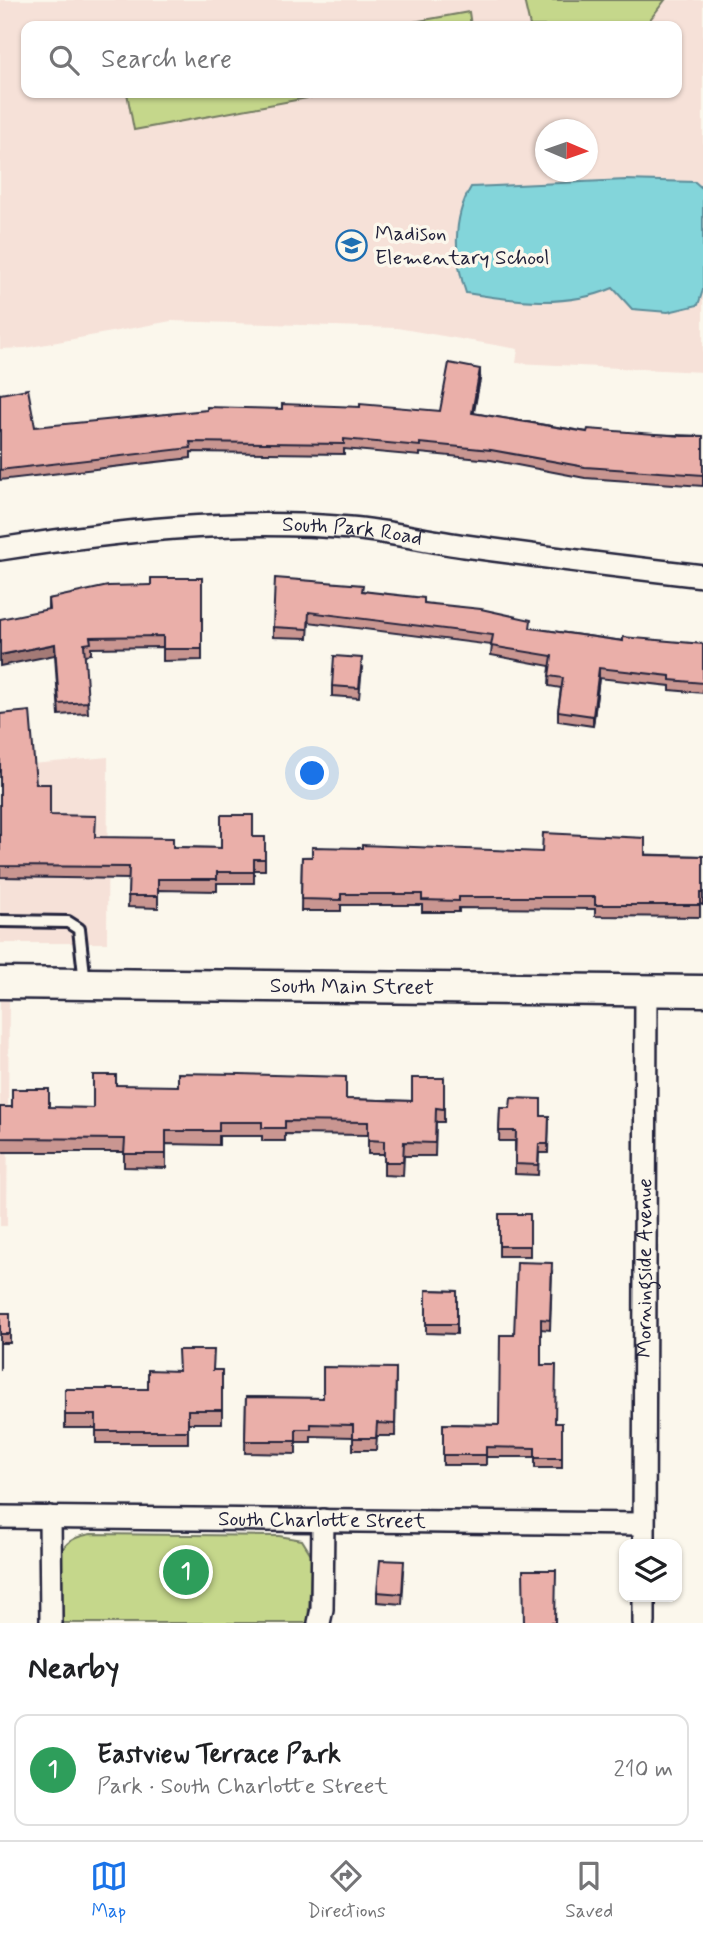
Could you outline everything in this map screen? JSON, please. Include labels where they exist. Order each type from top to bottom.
[{"type":"main road","name":"South Main Street","points":[[0,983],[703,991]]},
{"type":"street","name":"South Park Road","points":[[0,549],[67,538],[186,526],[296,525],[352,528],[463,546],[703,576]]},
{"type":"street","name":"Morningside Avenue","points":[[643,1534],[646,990]]},
{"type":"street","name":"South Charlotte Street","points":[[0,1517],[323,1520],[643,1534]]},
{"type":"street","points":[[50,1517],[51,1623]]},
{"type":"street","points":[[319,1623],[322,1609],[323,1520]]},
{"type":"street","points":[[644,1602],[644,1623]]},
{"type":"lane","points":[[0,921],[68,922],[79,929],[85,983]]},
{"type":"shaded area","name":"Madison Elementary School","points":[[0,0],[703,0],[703,372],[516,363],[518,349],[397,328],[171,321],[25,348],[0,349]]},
{"type":"shaded area","points":[[108,757],[107,943],[0,943],[0,767]]},
{"type":"shaded area","points":[[0,1000],[9,1000],[7,1226],[0,1226]]},
{"type":"green space","points":[[524,0],[665,0],[649,21],[529,21]]},
{"type":"green space","points":[[469,12],[470,21],[419,21]]},
{"type":"green space","points":[[128,98],[307,98],[134,130]]},
{"type":"green space","points":[[91,1534],[279,1536],[302,1540],[312,1556],[308,1623],[62,1623],[60,1556],[71,1541]]},
{"type":"water","points":[[598,181],[695,182],[703,189],[703,290],[698,305],[668,312],[632,309],[613,288],[578,298],[541,301],[466,293],[459,267],[457,239],[461,212],[471,187]]},
{"type":"building","points":[[449,363],[480,369],[472,413],[587,432],[588,429],[703,436],[703,475],[585,467],[491,450],[344,439],[344,444],[190,442],[191,448],[0,470],[0,394],[28,389],[35,427],[207,410],[207,407],[282,409],[282,404],[360,407],[360,404],[440,411]]},
{"type":"building","points":[[151,578],[202,578],[202,649],[163,649],[163,636],[90,637],[91,643],[84,644],[88,702],[59,704],[55,644],[0,655],[0,619],[49,609],[48,599],[108,586],[151,585]]},
{"type":"building","points":[[275,578],[363,585],[362,591],[424,598],[424,603],[481,609],[531,620],[530,628],[623,641],[623,637],[703,644],[703,683],[670,680],[670,676],[599,668],[593,716],[558,711],[563,678],[549,676],[552,656],[491,646],[493,635],[309,612],[308,629],[273,627]]},
{"type":"building","points":[[334,656],[362,658],[359,688],[332,686]]},
{"type":"building","points":[[30,711],[36,784],[50,784],[50,815],[96,816],[95,837],[173,838],[173,847],[221,848],[221,815],[253,815],[253,837],[265,837],[265,859],[254,859],[254,872],[217,872],[217,879],[158,879],[158,896],[128,896],[129,867],[0,866],[0,714]]},
{"type":"building","points":[[543,833],[645,838],[645,855],[703,856],[703,893],[700,893],[700,905],[595,905],[595,897],[459,897],[459,901],[422,900],[422,894],[341,894],[341,900],[301,899],[302,857],[312,857],[312,847],[362,848],[362,845],[542,852]]},
{"type":"building","points":[[178,1073],[346,1077],[346,1099],[412,1101],[412,1078],[444,1078],[444,1109],[436,1108],[435,1143],[404,1142],[403,1162],[384,1162],[384,1141],[368,1140],[368,1122],[285,1121],[285,1128],[262,1128],[262,1122],[219,1122],[219,1131],[166,1131],[166,1154],[124,1154],[125,1139],[0,1138],[0,1107],[12,1107],[12,1089],[49,1089],[49,1107],[93,1108],[93,1075],[116,1075],[116,1085],[178,1086]]},
{"type":"building","points":[[511,1098],[541,1099],[541,1116],[549,1116],[548,1144],[539,1144],[538,1165],[515,1164],[516,1131],[499,1131],[500,1108],[510,1108]]},
{"type":"building","points":[[499,1214],[530,1214],[530,1246],[499,1246]]},
{"type":"building","points":[[517,1262],[552,1263],[550,1320],[541,1319],[541,1365],[556,1365],[555,1423],[562,1423],[562,1458],[535,1458],[535,1448],[486,1447],[486,1455],[443,1455],[443,1424],[499,1425],[500,1335],[514,1335]]},
{"type":"building","points":[[426,1290],[457,1291],[457,1324],[426,1324]]},
{"type":"building","points":[[0,1313],[10,1313],[10,1334],[0,1334]]},
{"type":"building","points":[[178,1350],[214,1350],[213,1370],[222,1370],[222,1410],[188,1410],[188,1431],[96,1431],[96,1415],[65,1415],[65,1389],[148,1389],[148,1370],[179,1371]]},
{"type":"building","points":[[323,1367],[396,1368],[395,1424],[377,1423],[376,1438],[353,1438],[353,1425],[311,1424],[311,1429],[296,1429],[296,1441],[245,1441],[246,1397],[323,1398]]},
{"type":"building","points":[[380,1560],[404,1561],[402,1594],[377,1592]]},
{"type":"building","points":[[523,1570],[556,1570],[555,1623],[524,1623]]},
{"type":"place","name":"Madison Elementary School","points":[[352,246]]},
{"type":"place","name":"Eastview Terrace Park","points":[[186,1572]]}]
